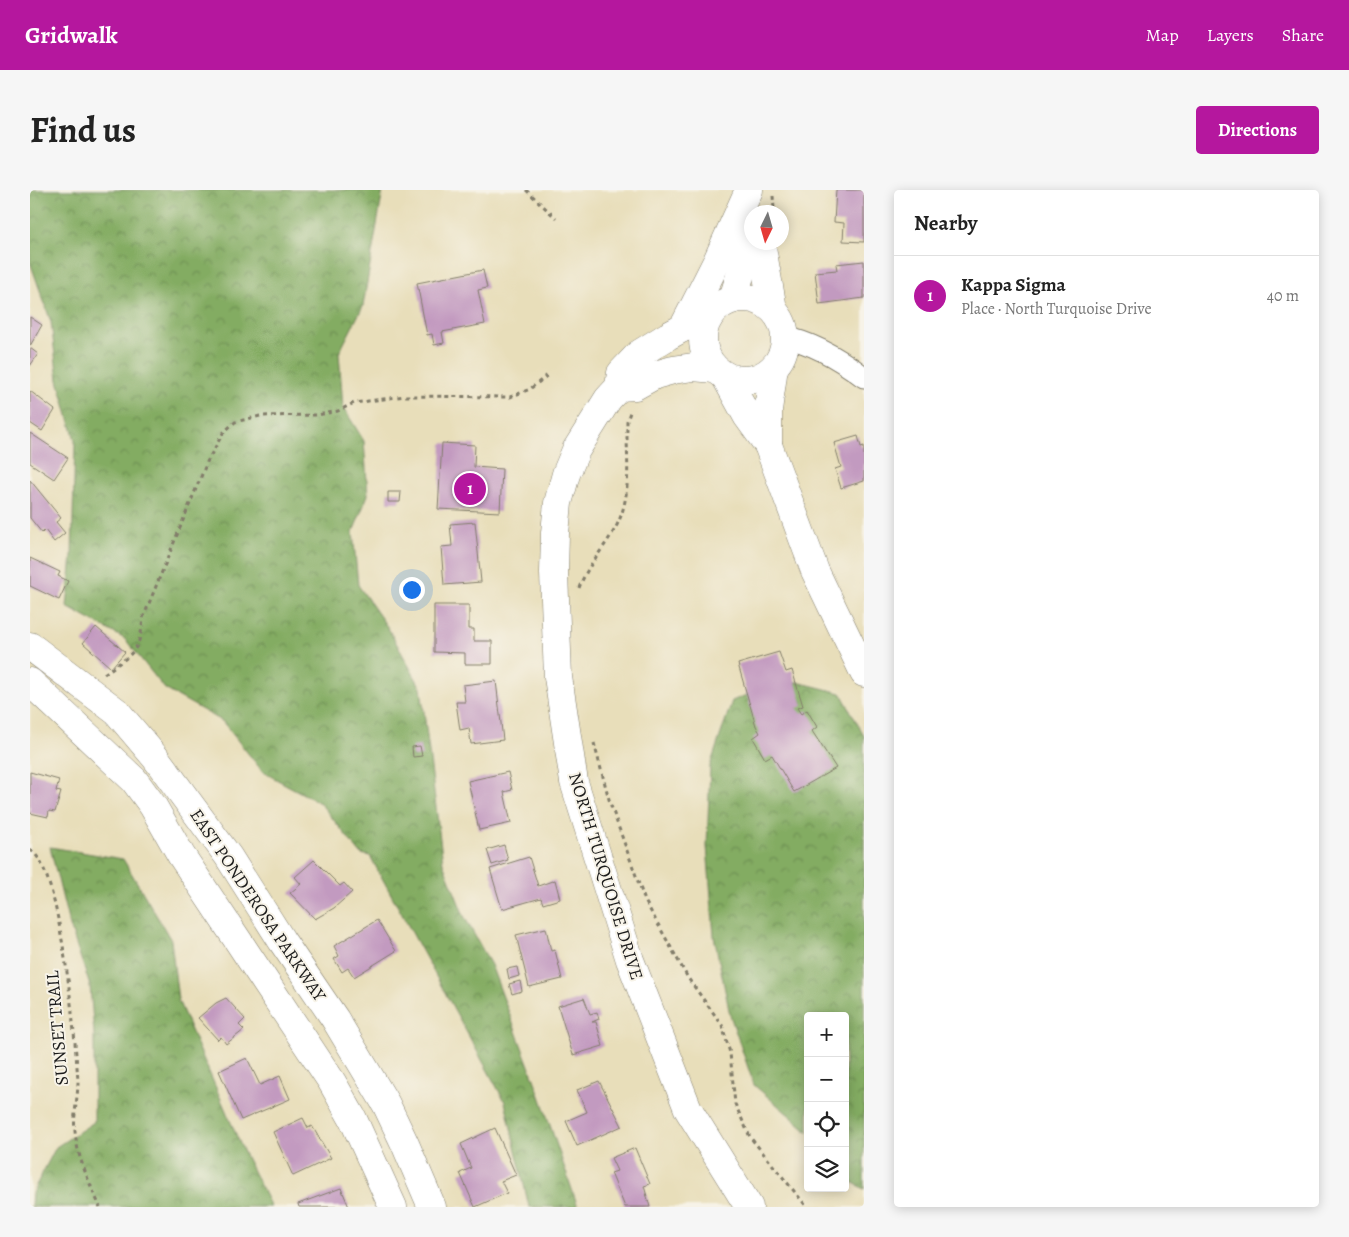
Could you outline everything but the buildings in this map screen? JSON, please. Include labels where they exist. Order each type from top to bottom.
[{"type":"street","points":[[749,190],[751,205]]},
{"type":"street","points":[[683,328],[717,261],[749,190]]},
{"type":"street","points":[[746,250],[742,269],[722,305],[706,324],[705,350],[708,360],[720,372],[747,416],[768,444],[815,571],[864,673]]},
{"type":"street","points":[[762,250],[773,309],[783,326],[784,337],[782,350],[774,367],[768,410],[768,444]]},
{"type":"street","points":[[722,305],[746,298],[758,300],[773,309]]},
{"type":"street","name":"NORTH TURQUOISE DRIVE","points":[[722,305],[639,354],[621,373],[627,397],[608,399],[576,450],[566,474],[558,503],[554,573],[558,677],[574,782],[630,960],[688,1109],[749,1207]]},
{"type":"street","points":[[784,337],[802,340],[848,365],[864,378]]},
{"type":"street","points":[[627,397],[635,386],[655,375],[673,370],[693,367],[720,372],[737,379],[750,379],[761,376],[774,367]]},
{"type":"street","name":"EAST PONDEROSA PARKWAY","points":[[30,646],[117,712],[164,769],[228,856],[282,941],[336,1019],[386,1104],[406,1144],[432,1207]]},
{"type":"street","name":"EAST PONDEROSA PARKWAY","points":[[30,682],[134,780],[153,806],[181,855],[332,1082],[353,1119],[393,1207]]},
{"type":"street","points":[[140,788],[164,769]]},
{"type":"path","points":[[526,190],[556,218]]},
{"type":"path","points":[[773,190],[774,205]]},
{"type":"path","points":[[86,688],[135,650],[141,636],[143,618],[207,462],[222,433],[235,422],[260,416],[317,415],[338,411],[354,403],[405,396],[510,397],[530,389],[549,374]]},
{"type":"path","points":[[579,590],[585,572],[617,526],[623,510],[628,472],[627,421],[630,412],[627,397]]},
{"type":"path","points":[[593,738],[610,803],[645,901],[688,978],[722,1025],[730,1054],[735,1104],[750,1137],[807,1207]]},
{"type":"path","name":"SUNSET TRAIL","points":[[30,850],[33,851],[44,866],[58,923],[69,983],[76,1042],[78,1085],[74,1130],[82,1164],[100,1207]]},
{"type":"green space","points":[[30,190],[383,190],[363,306],[339,353],[343,407],[364,441],[368,495],[353,532],[358,585],[388,628],[421,688],[443,863],[464,916],[491,965],[537,1087],[578,1207],[529,1207],[505,1102],[370,856],[361,854],[320,803],[263,772],[222,721],[165,689],[125,639],[67,607],[72,556],[75,440],[58,380],[51,322],[30,262]]},
{"type":"green space","points":[[785,679],[841,693],[864,736],[864,1189],[849,1180],[849,1012],[804,1012],[804,1128],[754,1085],[730,1015],[714,936],[707,846],[710,766],[732,701]]},
{"type":"green space","points":[[50,847],[123,859],[171,940],[178,1000],[245,1155],[271,1207],[31,1207],[32,1193],[56,1147],[94,1122],[94,1034],[90,986],[68,920]]},
{"type":"place","name":"Kappa Sigma","points":[[470,489]]}]
